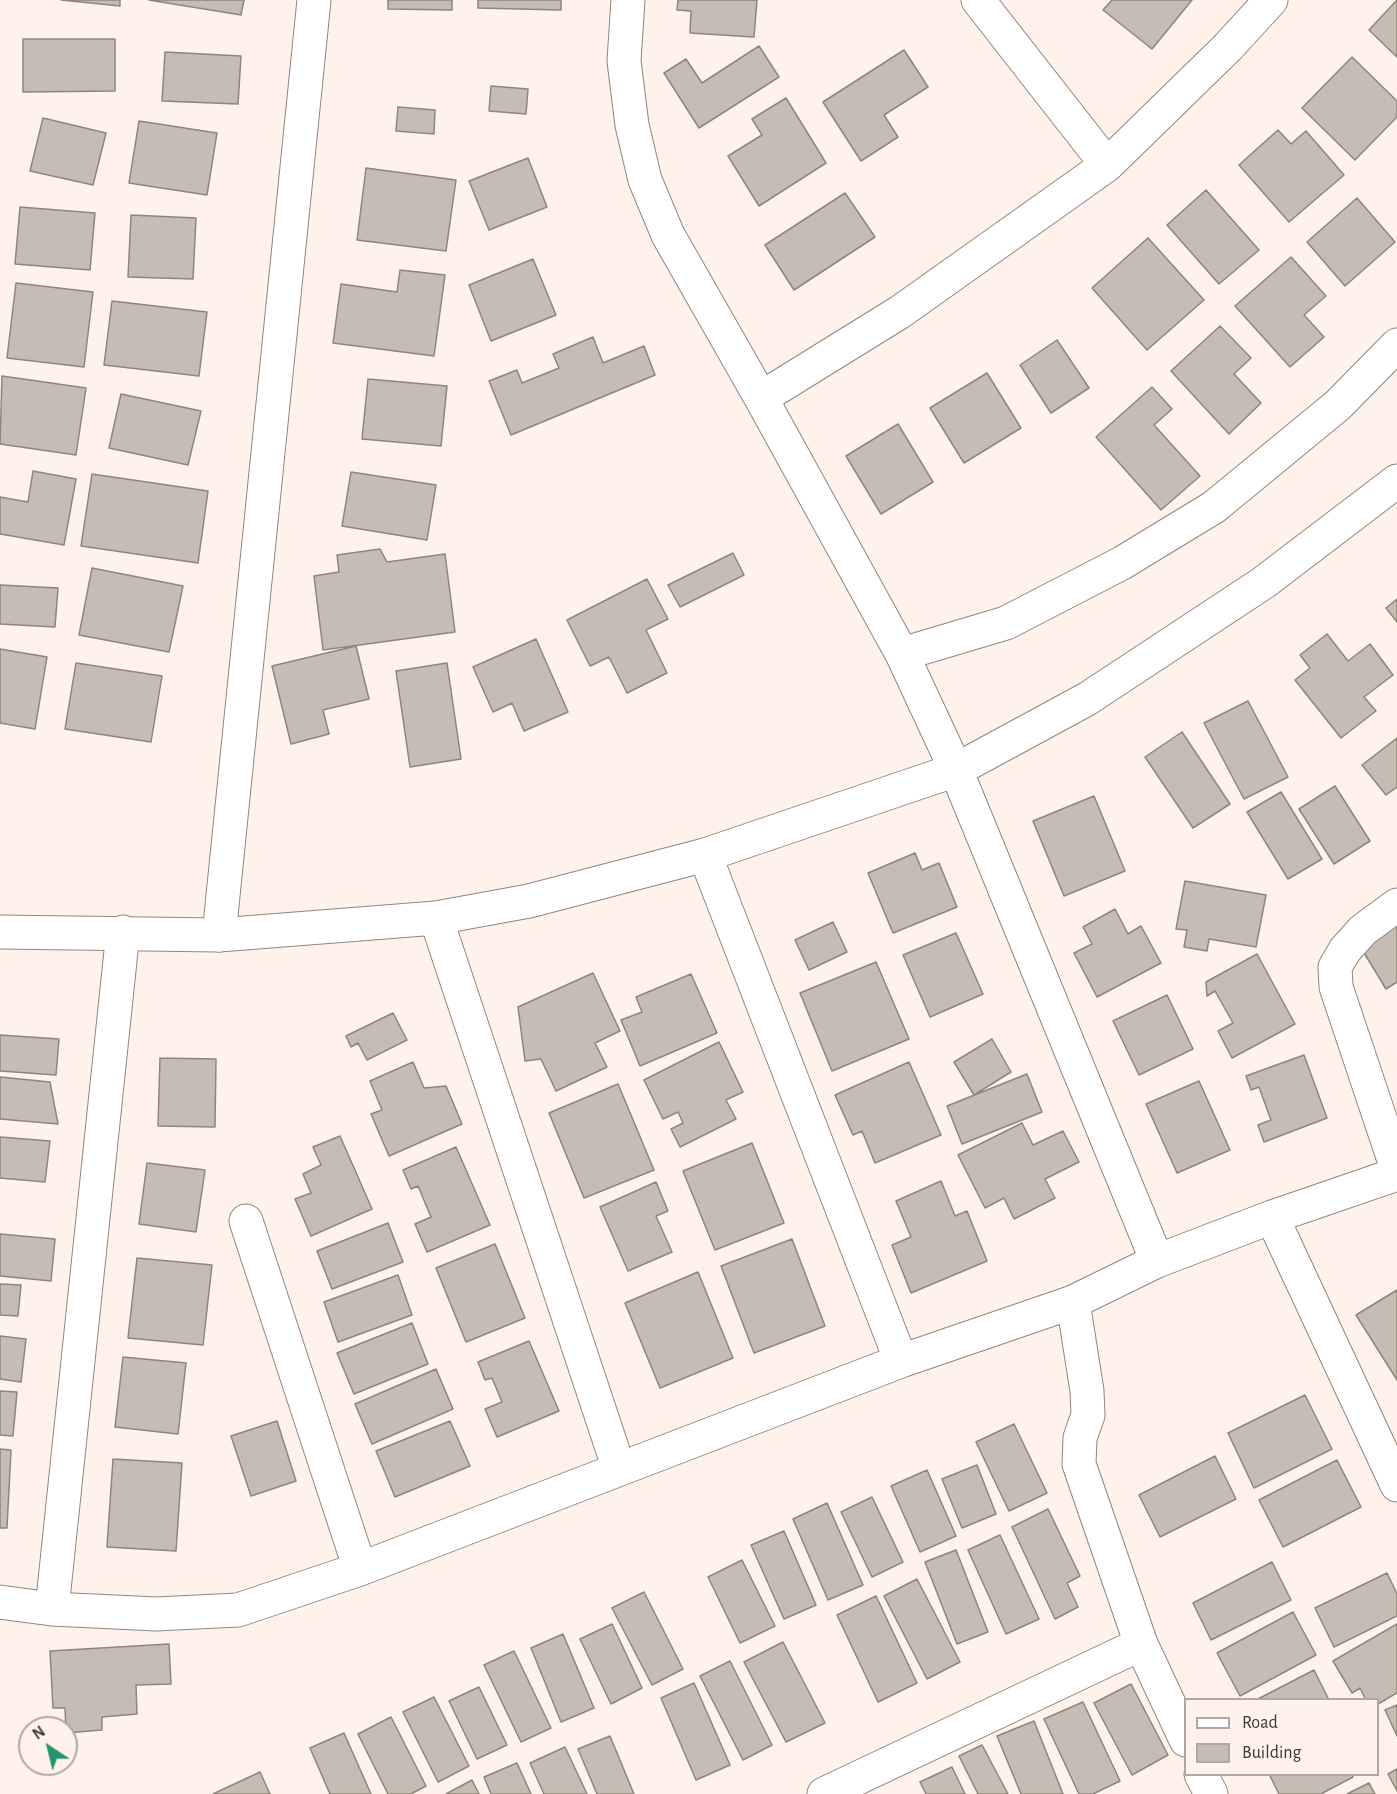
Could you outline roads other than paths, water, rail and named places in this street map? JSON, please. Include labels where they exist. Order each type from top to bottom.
[{"type":"street","points":[[219,935],[314,0]]},
{"type":"street","points":[[628,0],[624,61],[632,125],[645,180],[668,235],[902,654],[956,770],[1157,1261]]},
{"type":"street","points":[[978,0],[1107,165]]},
{"type":"street","points":[[761,398],[900,312],[1107,165],[1228,47],[1271,0]]},
{"type":"street","points":[[902,654],[1006,623],[1122,563],[1214,507],[1338,405],[1397,345]]},
{"type":"street","points":[[0,932],[219,935],[436,918],[529,901],[705,855],[956,770],[1097,692],[1263,583],[1397,481]]},
{"type":"street","points":[[705,855],[901,1361]]},
{"type":"street","points":[[1397,905],[1363,930],[1344,950],[1335,967],[1336,987],[1397,1169]]},
{"type":"street","points":[[436,918],[619,1469]]},
{"type":"street","points":[[52,1609],[123,932]]},
{"type":"street","points":[[0,1602],[52,1609],[156,1614],[238,1610],[360,1569],[901,1361],[1073,1302],[1157,1261],[1272,1217],[1397,1174]]},
{"type":"street","points":[[1272,1217],[1397,1485]]},
{"type":"street","points":[[246,1221],[360,1569]]},
{"type":"street","points":[[1073,1302],[1087,1391],[1088,1414],[1080,1438],[1079,1464],[1141,1644],[1184,1738]]},
{"type":"street","points":[[824,1794],[1141,1644]]},
{"type":"street","points":[[1203,1776],[1211,1794]]}]
